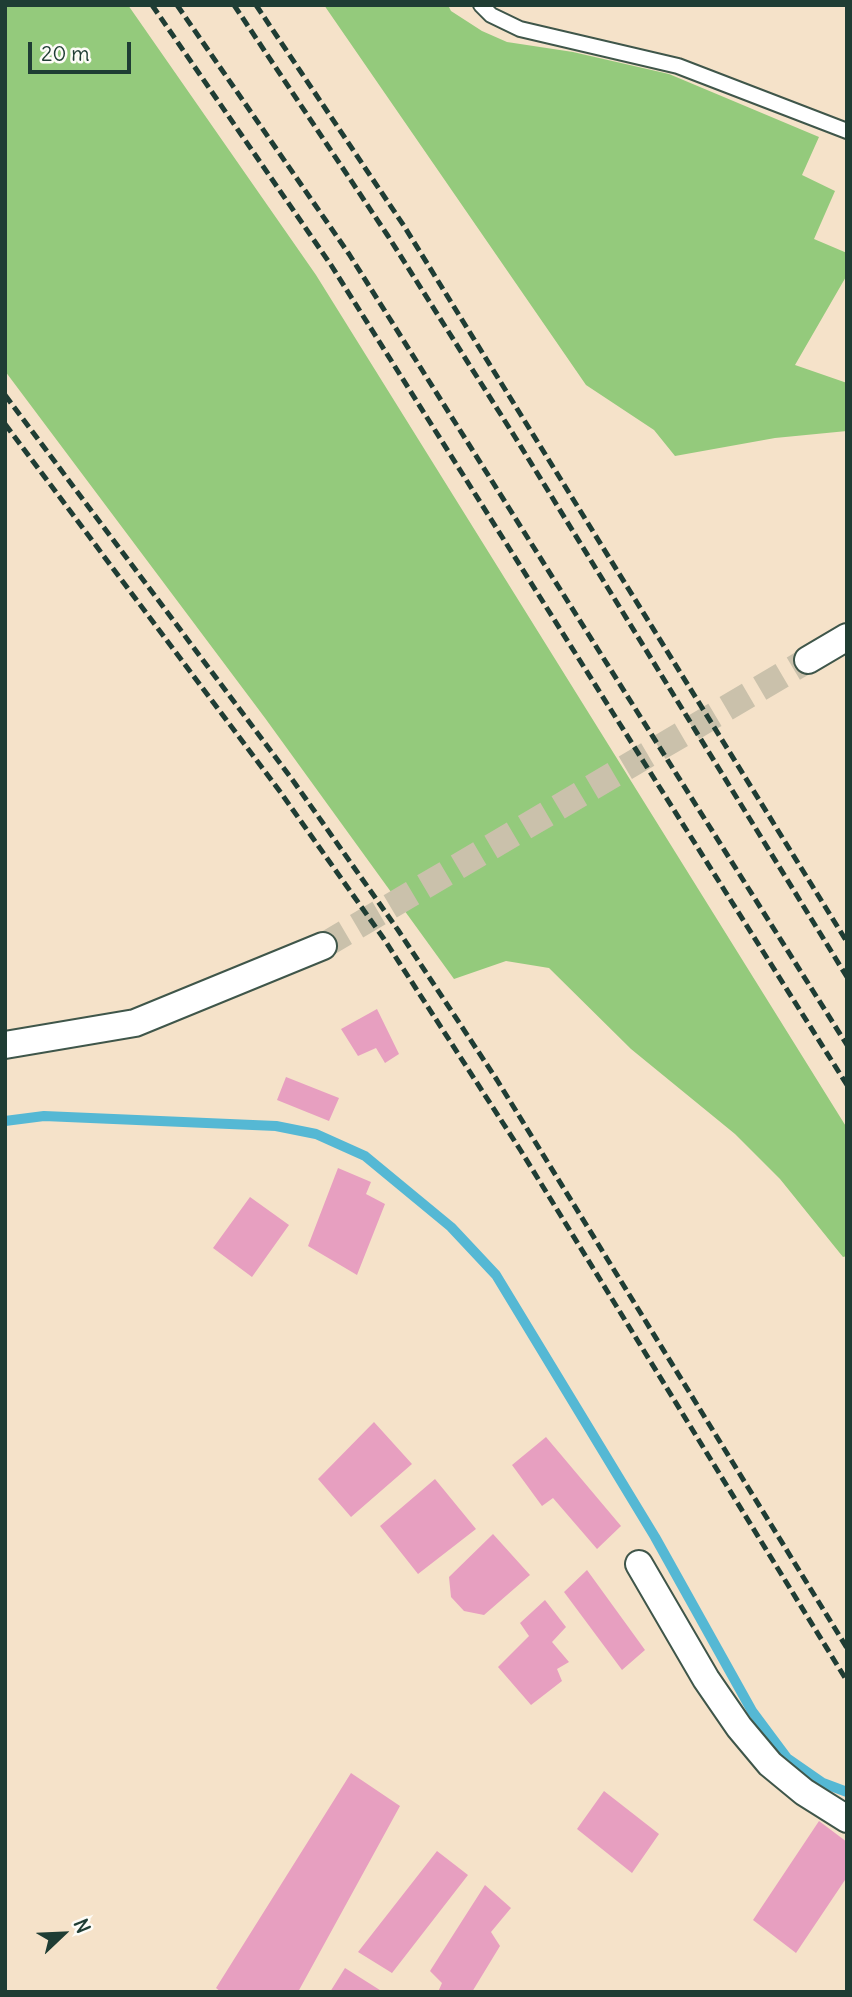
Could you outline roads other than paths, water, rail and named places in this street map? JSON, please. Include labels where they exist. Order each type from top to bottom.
[{"type":"street","points":[[808,660],[847,637]]},
{"type":"street","points":[[5,1045],[135,1023],[323,946]]},
{"type":"street","points":[[639,1564],[706,1679],[739,1727],[779,1771],[804,1792],[847,1819]]},
{"type":"lane","points":[[481,5],[491,15],[520,29],[678,66],[847,131]]},
{"type":"waterway","points":[[5,1121],[44,1116],[276,1126],[316,1134],[365,1156],[451,1227],[496,1275],[655,1537],[752,1711],[787,1758],[823,1783],[847,1792]]},
{"type":"tunnel","points":[[323,946],[808,660]]},
{"type":"railway","points":[[152,5],[331,265],[847,1085]]},
{"type":"railway","points":[[177,5],[349,254],[847,1045]]},
{"type":"railway","points":[[234,5],[388,236],[515,437],[847,977]]},
{"type":"railway","points":[[256,5],[404,226],[847,942]]},
{"type":"railway","points":[[5,395],[294,782],[398,930],[497,1080],[847,1648]]},
{"type":"railway","points":[[5,424],[281,793],[384,939],[521,1151],[847,1681]]}]
